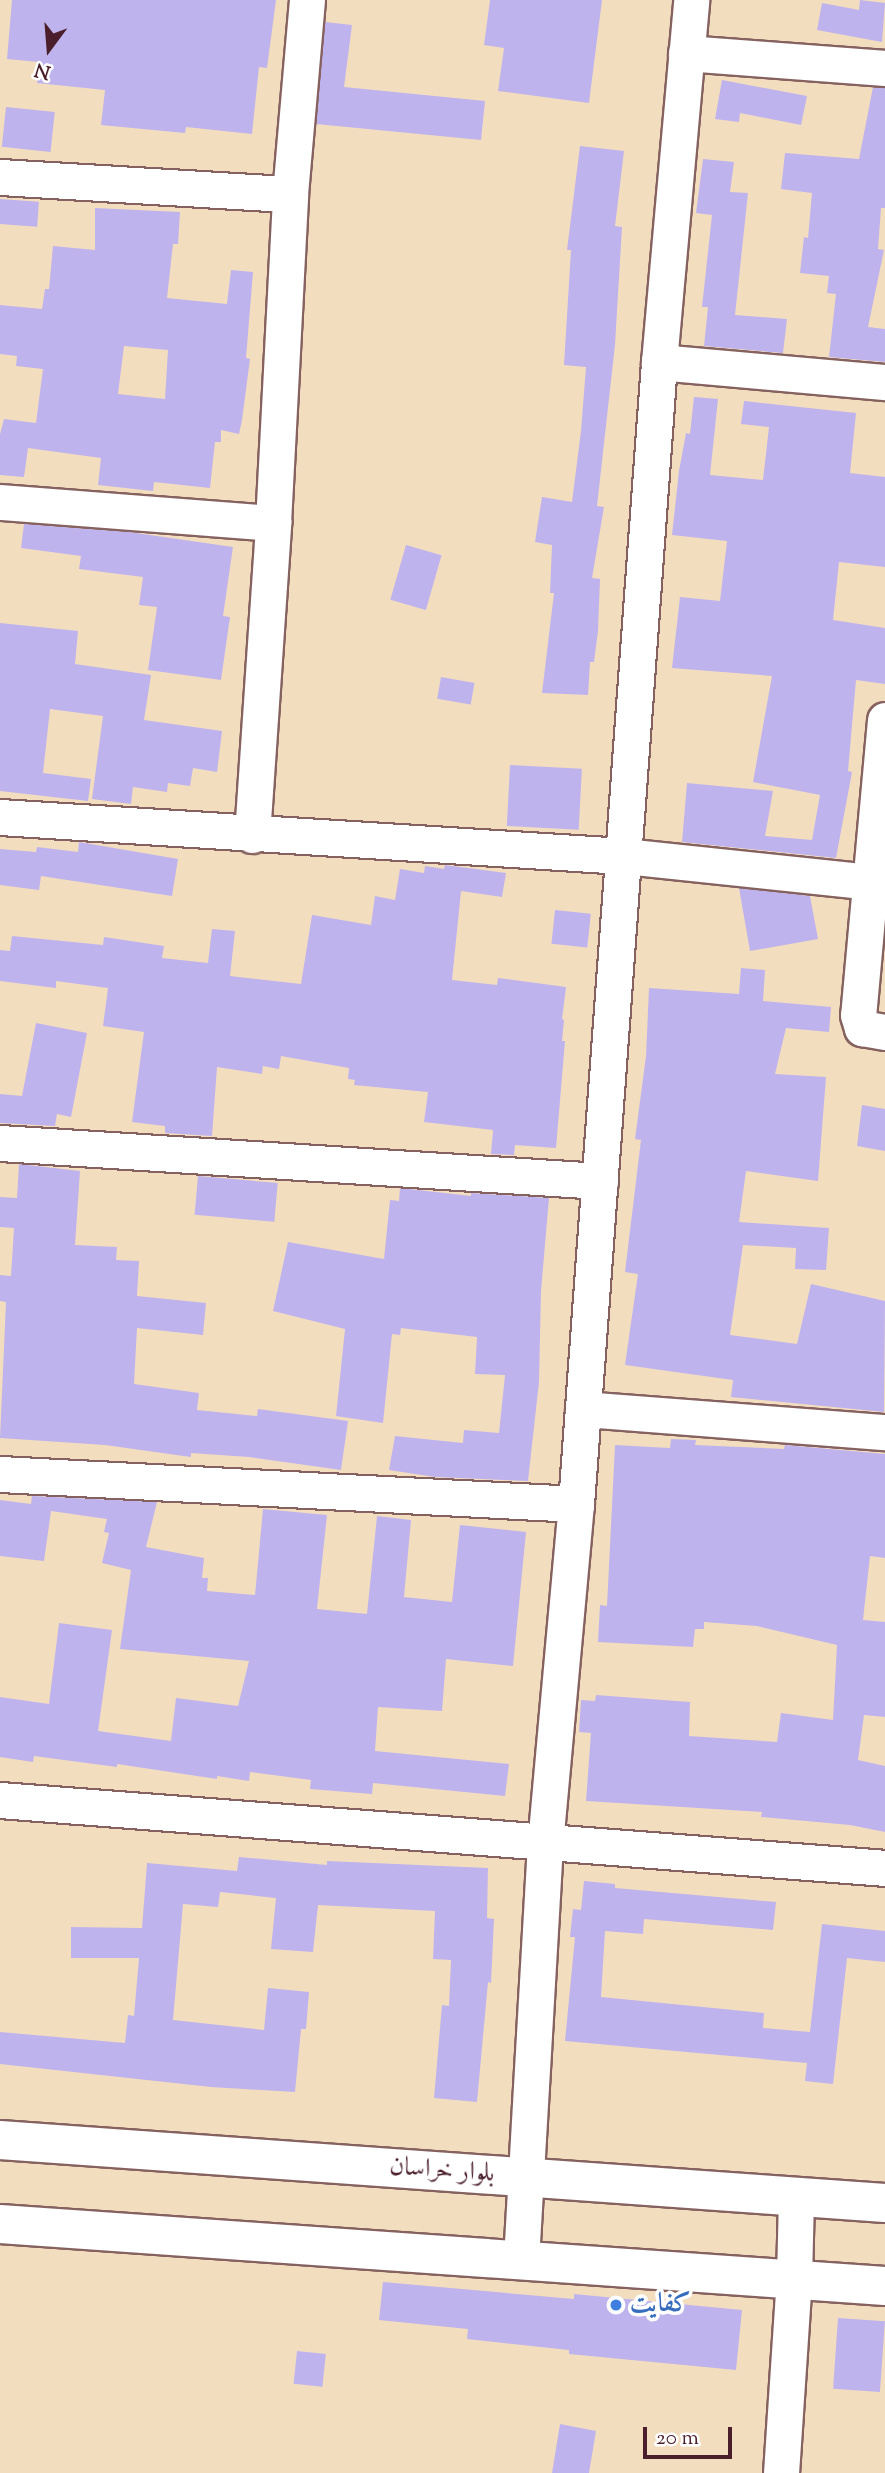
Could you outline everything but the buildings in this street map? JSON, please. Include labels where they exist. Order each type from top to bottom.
[{"type":"main road","name":"بلوار خراسان","points":[[0,2140],[885,2203]]},
{"type":"main road","points":[[0,2224],[885,2286]]},
{"type":"street","points":[[252,835],[273,523],[290,194],[306,0]]},
{"type":"street","points":[[521,2260],[545,1844],[576,1504],[660,362],[691,0]]},
{"type":"street","points":[[686,53],[885,68]]},
{"type":"street","points":[[0,177],[290,194]]},
{"type":"street","points":[[660,362],[885,382]]},
{"type":"street","points":[[0,502],[273,523]]},
{"type":"street","points":[[885,720],[858,1016],[862,1028],[885,1032]]},
{"type":"street","points":[[0,817],[252,835],[624,856],[872,882]]},
{"type":"street","points":[[0,1143],[600,1181]]},
{"type":"street","points":[[583,1409],[885,1432]]},
{"type":"street","points":[[0,1474],[576,1504]]},
{"type":"street","points":[[0,1800],[545,1844],[885,1868]]},
{"type":"street","points":[[780,2473],[794,2279],[796,2196]]},
{"type":"place","name":"کفایت","points":[[616,2305]]}]
